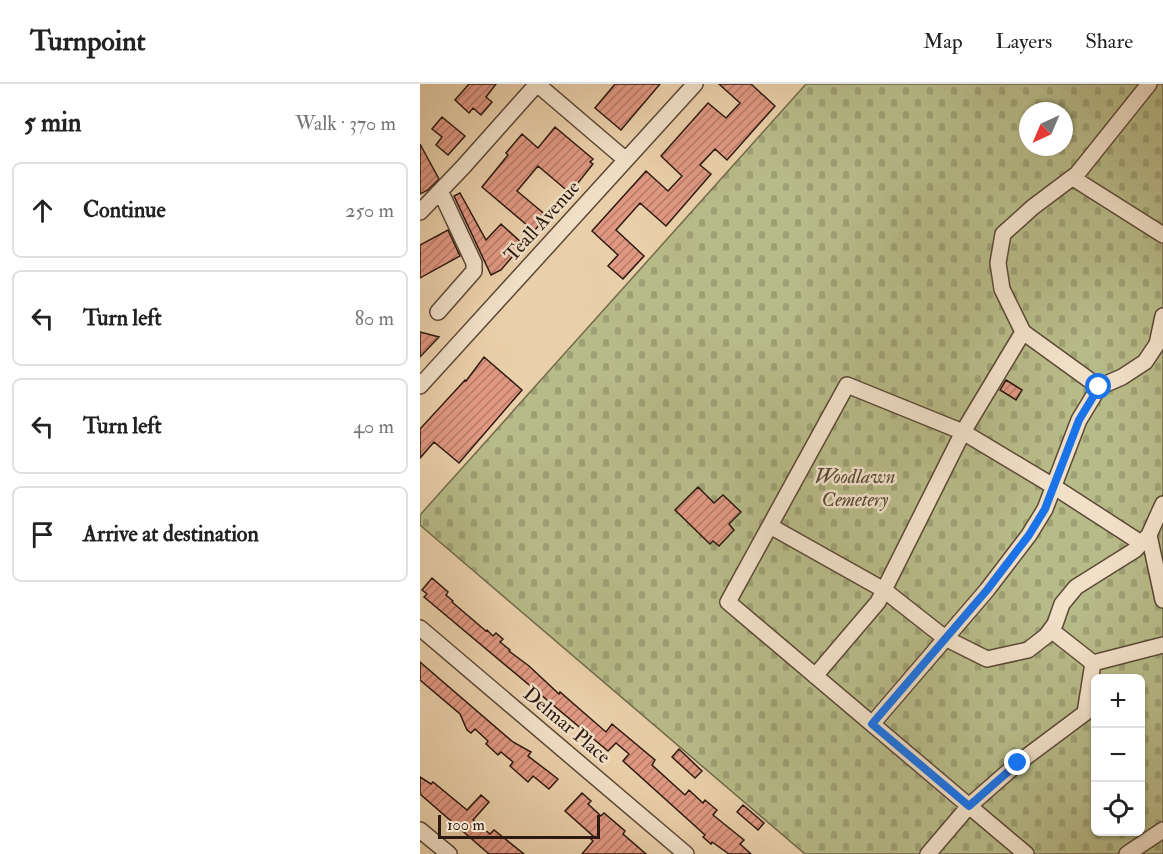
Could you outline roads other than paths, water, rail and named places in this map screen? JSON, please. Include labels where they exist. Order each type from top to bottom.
[{"type":"street","points":[[420,212],[537,84],[626,160]]},
{"type":"street","name":"Teall Avenue","points":[[420,387],[695,84]]},
{"type":"street","points":[[1099,387],[1023,332],[1002,289],[998,263],[1003,234],[1033,207],[1073,178],[1149,84]]},
{"type":"street","points":[[1073,178],[1163,236]]},
{"type":"street","points":[[438,193],[443,197],[474,263],[474,271],[438,312]]},
{"type":"street","points":[[872,724],[987,590],[1029,535],[1045,509],[1079,420],[1099,387],[1122,377],[1145,362],[1157,344],[1163,316]]},
{"type":"street","points":[[815,676],[878,602],[963,432],[1023,332]]},
{"type":"street","points":[[1151,353],[1163,364]]},
{"type":"street","points":[[1026,854],[728,602],[847,385],[963,432],[1145,539],[1163,600]]},
{"type":"street","points":[[770,526],[884,590],[945,638],[987,659],[1028,650],[1046,636],[1055,624],[1062,604],[1076,586],[1135,550],[1145,539],[1163,504]]},
{"type":"street","name":"Delmar Place","points":[[420,628],[686,854]]},
{"type":"street","points":[[1050,630],[1093,663]]},
{"type":"street","points":[[1093,663],[1163,645]]},
{"type":"street","points":[[928,854],[969,806],[1018,763],[1085,712],[1093,663]]},
{"type":"street","points":[[420,830],[449,854]]},
{"type":"street","points":[[1127,854],[1163,830]]},
{"type":"park label","name":"Woodlawn Cemetery","points":[[855,488]]}]
